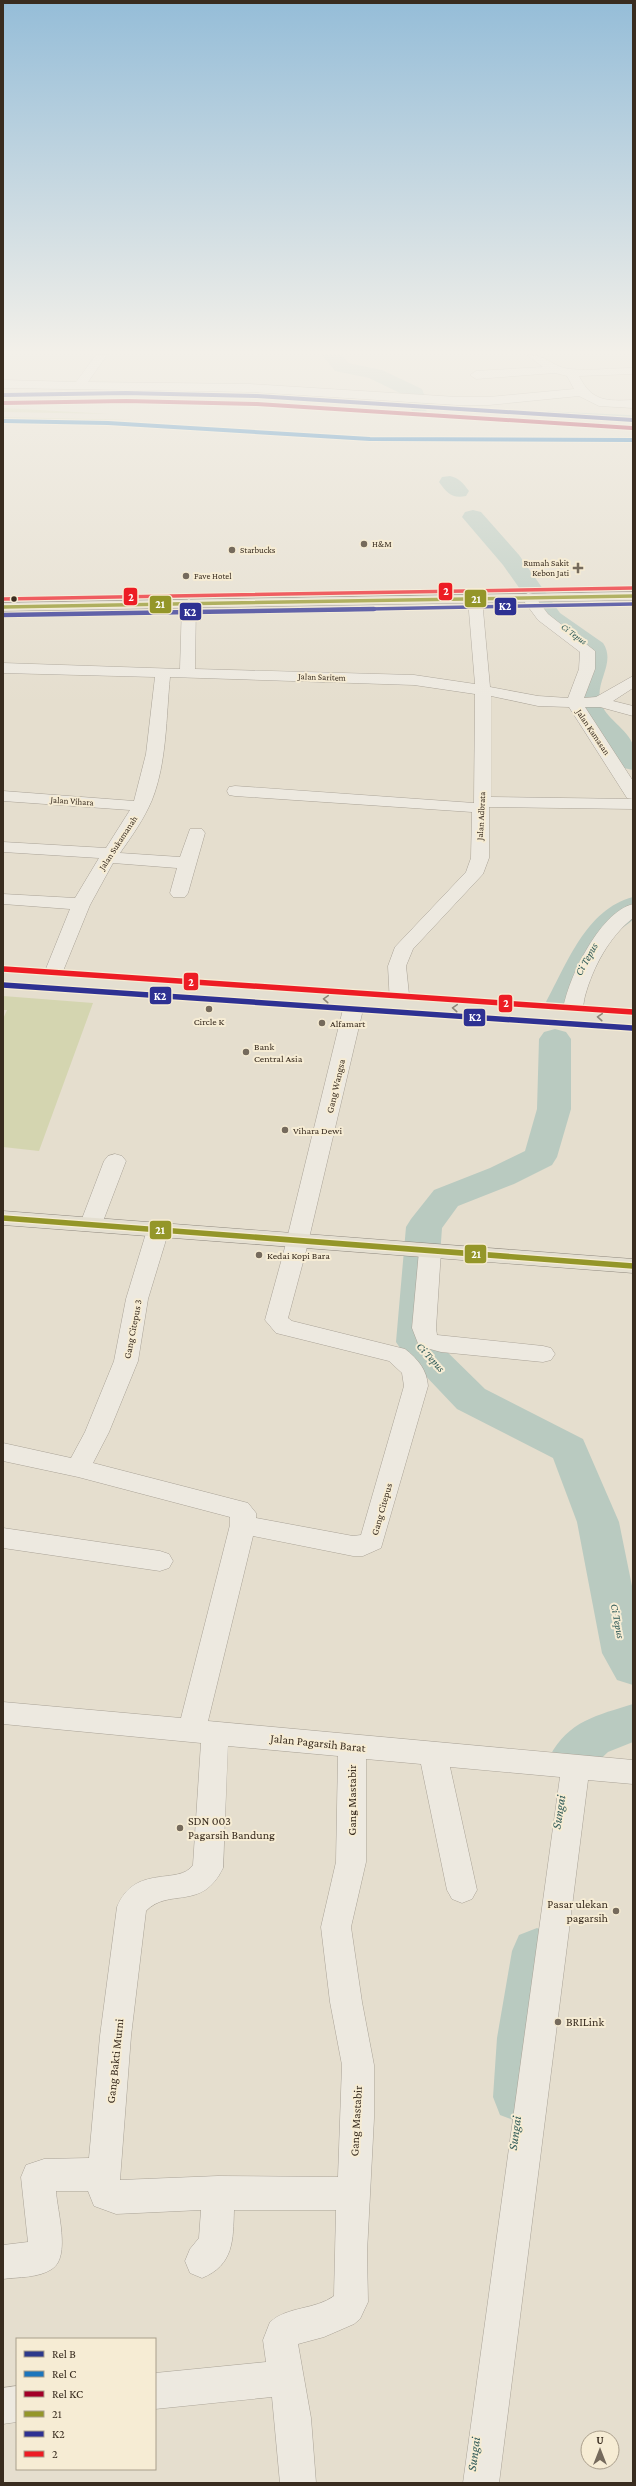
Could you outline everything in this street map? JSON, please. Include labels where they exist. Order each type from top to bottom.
[{"type":"main road","points":[[3,607],[633,596]]},
{"type":"main road","points":[[3,978],[633,1020]]},
{"type":"main road","points":[[3,1218],[633,1266]]},
{"type":"street","name":"Jalan Kamasan","points":[[531,597],[543,617],[588,651],[586,703],[633,794]]},
{"type":"street","name":"Jalan Adbrata","points":[[400,1004],[398,966],[404,947],[474,874],[480,858],[484,690],[475,598]]},
{"type":"street","points":[[187,673],[189,603]]},
{"type":"street","name":"Jalan Saritem","points":[[3,668],[393,679],[484,690],[538,701],[586,703],[633,711]]},
{"type":"street","name":"Jalan Sukamanah","points":[[50,981],[81,904],[136,816],[140,806],[152,758],[163,673]]},
{"type":"street","points":[[586,703],[633,681]]},
{"type":"street","points":[[235,791],[481,805],[633,804]]},
{"type":"street","name":"Jalan Vihara","points":[[3,796],[140,806]]},
{"type":"street","points":[[179,893],[186,863],[196,833]]},
{"type":"street","points":[[3,847],[186,863]]},
{"type":"street","points":[[3,899],[81,904]]},
{"type":"street","points":[[563,1015],[571,1009],[577,989],[604,937],[612,927],[633,909]]},
{"type":"street","name":"Gang Wangsa","points":[[298,1240],[355,1001]]},
{"type":"street","points":[[91,1224],[115,1161]]},
{"type":"street","name":"Gang Citepus 3","points":[[78,1468],[97,1432],[126,1361],[137,1299],[158,1230]]},
{"type":"street","name":"Gang Citepus","points":[[243,1525],[353,1546],[363,1546],[372,1541],[416,1386],[416,1375],[407,1363],[397,1355],[284,1327],[277,1322],[298,1240]]},
{"type":"street","points":[[429,1251],[424,1328],[427,1340],[441,1344],[543,1354]]},
{"type":"street","points":[[3,1452],[78,1468],[239,1510],[244,1515],[203,1732]]},
{"type":"street","points":[[3,1538],[160,1561]]},
{"type":"street","name":"Jalan Pagarsih Barat","points":[[3,1713],[633,1772]]},
{"type":"street","name":"Gang Bakti Murni","points":[[203,1732],[208,1868],[204,1877],[196,1883],[146,1891],[132,1905],[124,1965],[103,2187],[106,2194],[116,2197],[218,2193],[353,2194]]},
{"type":"street","name":"Gang Mastabir","points":[[297,2466],[287,2378],[280,2344],[282,2334],[288,2329],[342,2313],[350,2306],[353,2194],[358,2118],[358,2066],[346,2002],[336,1927],[351,1862],[352,1746]]},
{"type":"street","points":[[433,1754],[462,1890]]},
{"type":"street","points":[[481,2483],[575,1767]]},
{"type":"street","points":[[3,2262],[40,2256],[44,2253],[46,2248],[40,2210],[38,2178],[49,2174],[104,2174]]},
{"type":"street","points":[[202,2261],[216,2244],[218,2193]]},
{"type":"street","points":[[156,2391],[287,2378]]},
{"type":"street","points":[[3,2406],[16,2404]]},
{"type":"green space","points":[[3,996],[93,1003],[39,1151],[3,1147],[3,1019],[7,1010],[3,1010]]},
{"type":"waterway","name":"Ci Tepus","points":[[450,482],[458,491]]},
{"type":"waterway","name":"Ci Tepus","points":[[473,517],[511,560],[552,618],[594,648],[596,658],[587,698],[590,709],[633,762]]},
{"type":"waterway","name":"Ci Tepus","points":[[562,1002],[601,930],[633,906]]},
{"type":"waterway","name":"Ci Tepus","points":[[555,1039],[554,1109],[540,1157],[502,1176],[446,1198],[424,1227],[415,1342],[471,1399],[569,1449],[598,1522],[624,1653],[633,1667]]},
{"type":"waterway","name":"Sungai","points":[[573,1756],[578,1749],[592,1739],[608,1731],[633,1723]]},
{"type":"waterway","name":"Sungai","points":[[519,2097],[523,2038],[537,1951]]},
{"type":"transit line","name":"2","points":[[3,599],[633,588]]},
{"type":"transit line","name":"21","points":[[3,607],[633,596]]},
{"type":"transit line","name":"K2","points":[[3,615],[633,604]]},
{"type":"transit line","name":"2","points":[[4,969],[633,1012]]},
{"type":"transit line","name":"K2","points":[[3,985],[632,1028]]},
{"type":"transit line","name":"21","points":[[3,1218],[633,1266]]},
{"type":"place","name":"H&M","points":[[364,544]]},
{"type":"place","name":"Starbucks","points":[[232,550]]},
{"type":"place","name":"Rumah Sakit Kebon Jati","points":[[578,568]]},
{"type":"place","name":"Fave Hotel","points":[[186,576]]},
{"type":"place","name":"Circle K","points":[[209,1009]]},
{"type":"place","name":"Alfamart","points":[[322,1023]]},
{"type":"place","name":"Bank Central Asia","points":[[246,1052]]},
{"type":"place","name":"Vihara Dewi","points":[[285,1130]]},
{"type":"place","name":"Kedai Kopi Bara","points":[[259,1255]]},
{"type":"place","name":"SDN 003 Pagarsih Bandung","points":[[180,1828]]},
{"type":"place","name":"Pasar ulekan pagarsih","points":[[616,1911]]},
{"type":"place","name":"BRILink","points":[[558,2022]]}]
